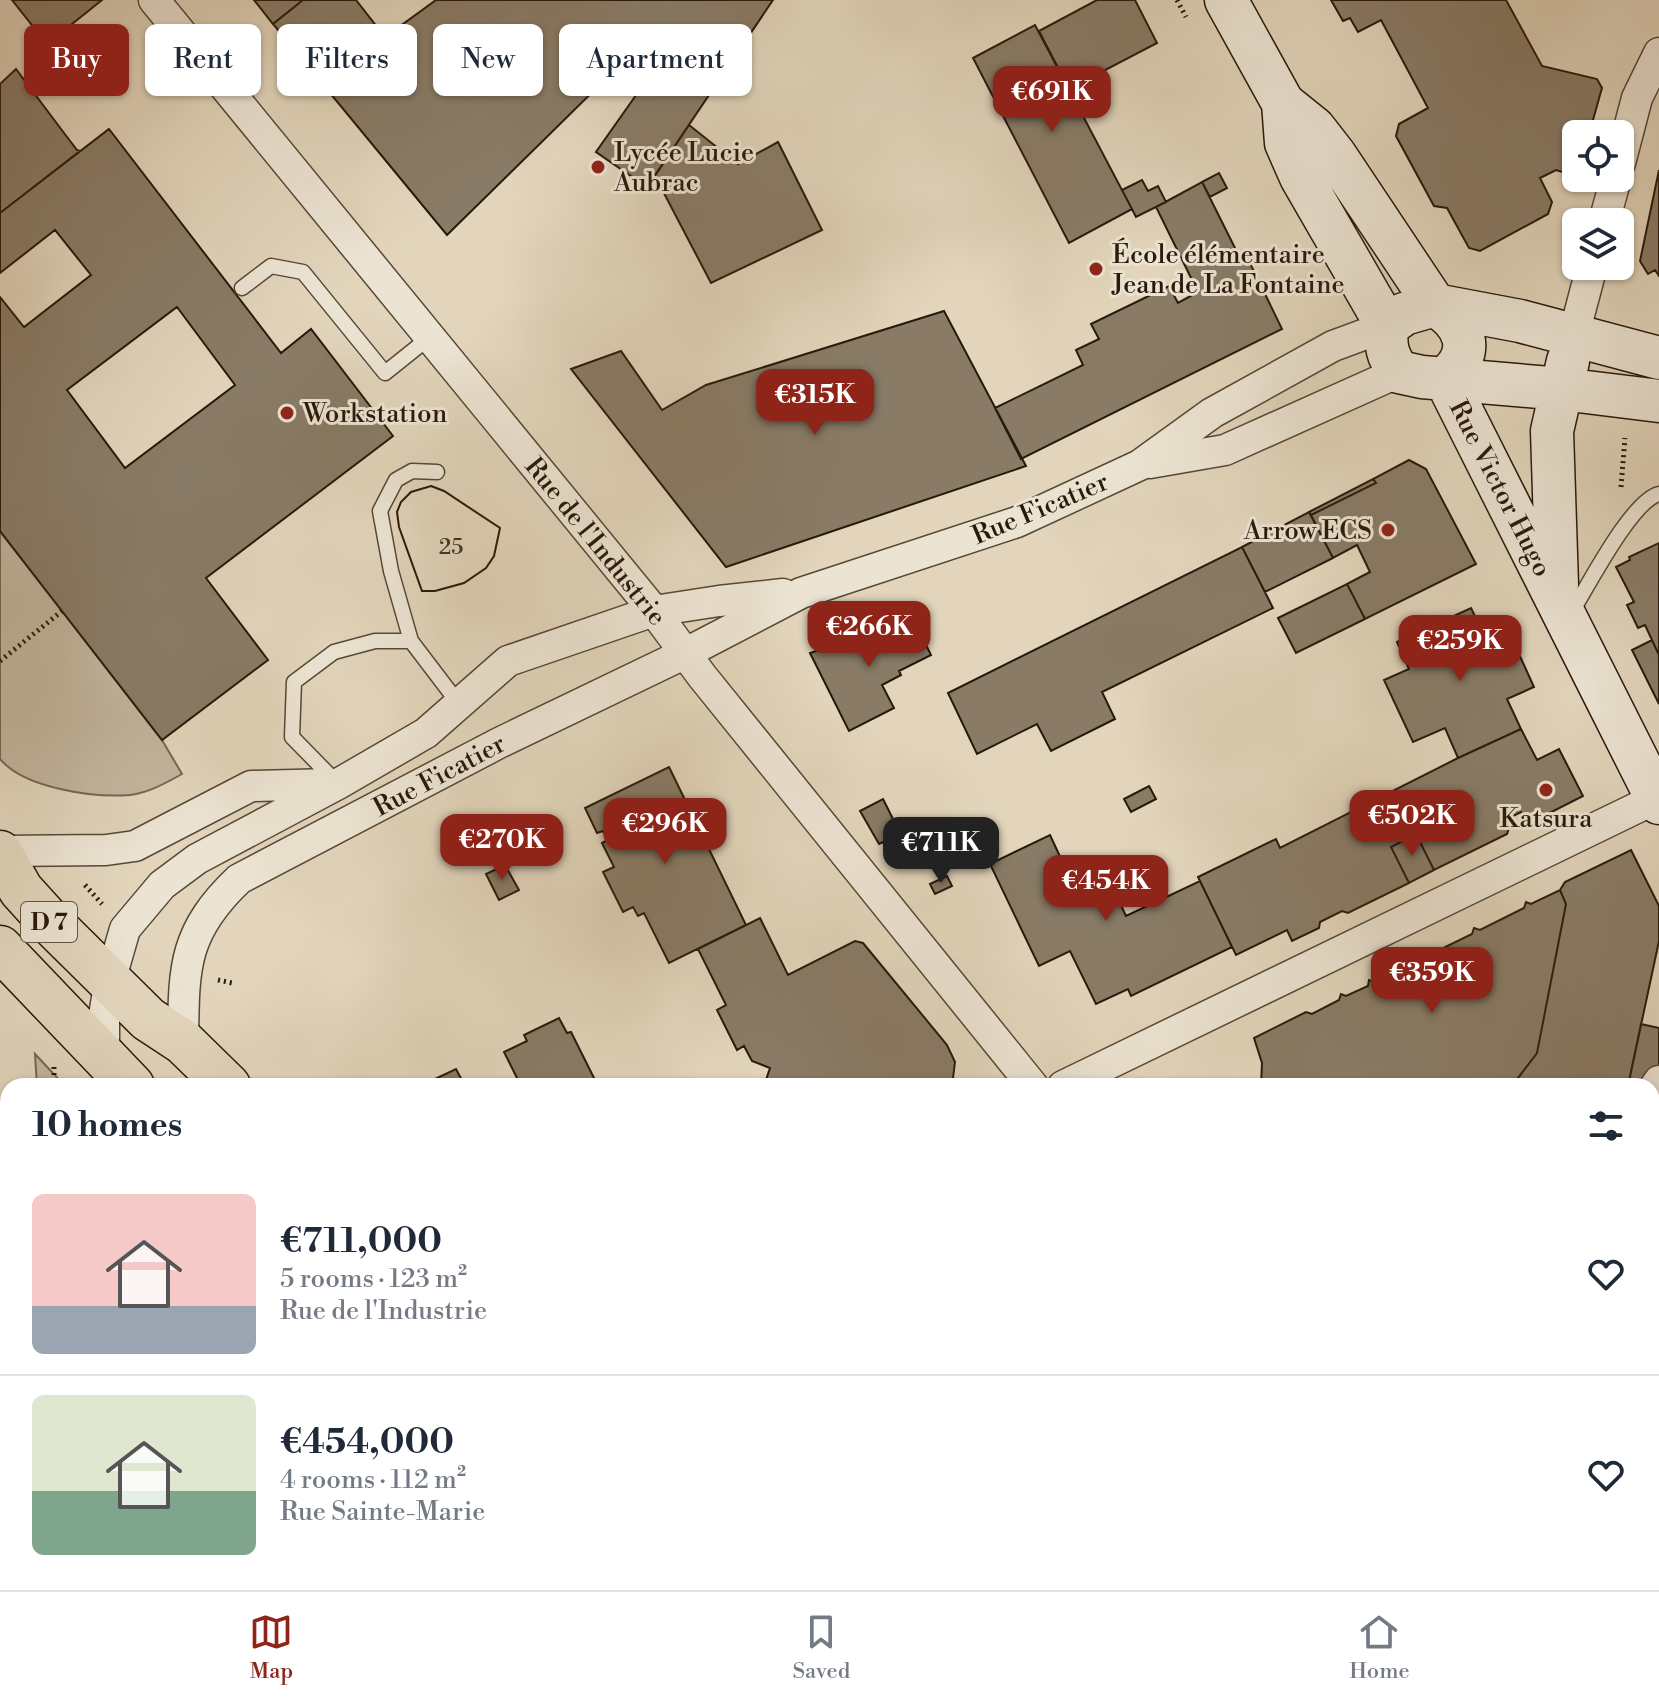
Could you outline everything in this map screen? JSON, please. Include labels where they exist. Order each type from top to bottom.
[{"type":"main road","points":[[1226,0],[1283,103],[1314,128],[1435,305],[1459,325],[1464,348],[1460,364],[1445,378]]},
{"type":"main road","points":[[1283,103],[1286,143],[1301,177],[1387,326],[1388,357],[1399,372],[1647,399]]},
{"type":"main road","points":[[1387,326],[1404,314],[1435,305],[1520,321],[1659,358]]},
{"type":"main road","name":"Rue Victor Hugo","points":[[1562,608],[1552,431],[1574,334]]},
{"type":"main road","name":"Rue Victor Hugo","points":[[1445,378],[1658,800]]},
{"type":"main road","name":"D 7","points":[[0,852],[21,890],[50,922],[148,1019],[183,1042],[220,1078]]},
{"type":"main road","name":"D 7","points":[[0,948],[118,1073]]},
{"type":"street","name":"Rue de l'Industrie","points":[[154,0],[654,611],[1027,1078]]},
{"type":"street","points":[[1631,120],[1637,98],[1659,53]]},
{"type":"street","points":[[1574,334],[1588,280]]},
{"type":"street","name":"Rue Ficatier","points":[[183,1042],[184,973],[191,945],[219,898],[239,879],[511,737],[686,653],[801,593],[1017,522],[1140,465],[1212,413],[1333,346],[1387,326]]},
{"type":"street","name":"Rue Ficatier","points":[[1140,465],[1225,450],[1399,372]]},
{"type":"street","name":"Rue Ficatier","points":[[118,1073],[104,1015],[125,929],[162,885],[197,859],[426,733],[508,661],[654,611],[801,593]]},
{"type":"street","name":"Rue Ficatier","points":[[0,852],[106,850],[135,846],[251,786],[338,784]]},
{"type":"street","points":[[1098,1078],[1658,800]]},
{"type":"lane","points":[[242,288],[271,266],[303,272],[385,373],[430,337]]},
{"type":"lane","points":[[437,472],[412,471],[396,480],[380,511],[391,571],[411,641],[459,704]]},
{"type":"lane","points":[[1562,608],[1634,512],[1651,496],[1659,494]]},
{"type":"lane","points":[[338,784],[292,737],[294,682],[334,652],[375,641],[411,641]]},
{"type":"path","points":[[1619,536],[1624,442],[1647,399]]},
{"type":"path","points":[[0,661],[62,611]]},
{"type":"shaded area","points":[[0,531],[162,740],[182,774],[137,794],[97,795],[42,784],[11,769],[0,759]]},
{"type":"shaded area","points":[[35,1054],[58,1078],[36,1078]]},
{"type":"building","points":[[12,0],[102,0],[72,24],[31,24]]},
{"type":"building","points":[[254,0],[303,0],[273,24]]},
{"type":"building","points":[[303,0],[356,0],[375,24],[277,24],[277,29],[273,24]]},
{"type":"building","points":[[436,0],[773,0],[752,31],[752,24],[559,24],[559,96],[588,96],[447,235],[332,96],[417,96],[417,24],[403,24]]},
{"type":"building","points":[[1097,0],[1135,0],[1157,43],[1069,89],[1039,31]]},
{"type":"building","points":[[1331,0],[1506,0],[1542,66],[1597,79],[1602,88],[1593,120],[1562,120],[1562,172],[1556,170],[1540,178],[1552,202],[1548,214],[1480,251],[1469,248],[1447,208],[1434,206],[1396,136],[1399,124],[1428,108],[1381,20],[1358,32],[1350,18],[1343,21]]},
{"type":"building","points":[[1035,25],[1132,209],[1069,243],[973,58]]},
{"type":"building","points":[[16,69],[24,80],[24,96],[36,96],[80,151],[0,213],[0,84]]},
{"type":"building","points":[[635,96],[708,96],[647,187],[596,152]]},
{"type":"building","points":[[689,125],[738,164],[778,142],[822,230],[711,283],[655,176]]},
{"type":"building","name":"Workstation","points":[[109,129],[281,353],[311,329],[393,436],[206,578],[268,660],[162,740],[0,531],[0,297],[24,327],[91,275],[55,230],[0,273],[0,213]],"holes":[[[177,307],[235,385],[125,468],[67,390]]]},
{"type":"building","points":[[1659,170],[1659,276],[1655,270],[1648,274],[1640,261]]},
{"type":"building","points":[[1219,173],[1227,188],[1210,197],[1202,182]]},
{"type":"building","points":[[1142,180],[1148,191],[1158,186],[1166,202],[1136,217],[1122,190]]},
{"type":"building","points":[[1202,182],[1242,262],[1248,259],[1282,329],[1021,459],[995,408],[1083,365],[1076,350],[1099,339],[1091,324],[1169,286],[1178,303],[1198,292],[1156,207]]},
{"type":"building","points":[[944,311],[1026,466],[726,567],[571,369],[621,351],[662,410],[706,385]]},
{"type":"building","name":"Arrow ECS","points":[[1409,460],[1426,469],[1476,564],[1365,619],[1347,584],[1370,572],[1357,545],[1333,558],[1311,515],[1376,483],[1373,479]]},
{"type":"building","points":[[1373,479],[1376,483],[1311,515],[1309,512]]},
{"type":"building","name":"Workstation","points":[[431,486],[444,491],[500,528],[494,556],[486,568],[464,583],[435,591],[422,591],[399,527],[397,512],[401,502],[411,492]]},
{"type":"building","name":"Workstation","points":[[431,486],[444,491],[500,528],[494,556],[486,568],[464,583],[435,591],[422,591],[399,527],[397,512],[401,502],[411,492]]},
{"type":"building","points":[[1309,512],[1333,558],[1265,592],[1242,547]]},
{"type":"building","points":[[1659,543],[1659,655],[1645,625],[1638,628],[1627,605],[1634,602],[1616,567]]},
{"type":"building","points":[[1242,547],[1273,608],[1102,692],[1115,719],[1051,751],[1037,724],[977,754],[948,693]]},
{"type":"building","points":[[1347,584],[1365,619],[1296,653],[1278,618]]},
{"type":"building","points":[[1471,608],[1482,631],[1504,621],[1534,687],[1507,699],[1521,729],[1458,758],[1445,728],[1413,742],[1384,680],[1409,669],[1397,642]]},
{"type":"building","points":[[913,618],[931,655],[899,671],[901,675],[882,685],[894,708],[849,731],[810,653]]},
{"type":"building","points":[[1652,640],[1659,655],[1659,704],[1632,650]]},
{"type":"building","points":[[1521,729],[1537,760],[1559,749],[1583,796],[1532,822],[1525,820],[1521,812],[1505,820],[1509,828],[1507,834],[1434,870],[1416,834],[1391,847],[1409,883],[1348,913],[1342,911],[1320,922],[1319,928],[1292,941],[1287,930],[1236,955],[1198,877],[1276,839],[1280,848]]},
{"type":"building","points":[[669,767],[746,925],[669,963],[644,913],[638,916],[633,907],[623,912],[603,872],[614,867],[602,843],[608,840],[603,831],[597,833],[585,808]]},
{"type":"building","points":[[1149,786],[1156,799],[1131,812],[1124,799]]},
{"type":"building","points":[[883,799],[905,843],[888,852],[883,842],[879,844],[860,811]]},
{"type":"building","points":[[1416,834],[1434,870],[1409,883],[1391,847]]},
{"type":"building","points":[[1050,835],[1068,874],[1099,859],[1126,916],[1200,881],[1232,947],[1131,996],[1128,989],[1096,1004],[1070,951],[1039,966],[990,864]]},
{"type":"building","points":[[1631,850],[1659,906],[1659,941],[1630,1078],[1518,1078],[1537,1053],[1566,904],[1560,890],[1565,882]]},
{"type":"building","points":[[505,865],[519,890],[499,900],[486,874]]},
{"type":"building","points":[[947,876],[952,886],[935,894],[930,884]]},
{"type":"building","points":[[1560,890],[1566,904],[1537,1053],[1518,1078],[1261,1078],[1262,1063],[1254,1038],[1306,1012],[1312,1014],[1339,1000],[1341,994],[1346,996],[1368,986],[1369,980],[1375,982],[1420,960],[1421,954],[1427,956],[1472,934],[1474,928],[1480,930],[1524,908],[1526,902],[1531,904]]},
{"type":"building","points":[[760,918],[788,975],[855,941],[863,943],[947,1045],[955,1062],[953,1078],[767,1078],[770,1068],[752,1061],[744,1046],[737,1050],[717,1010],[726,1005],[698,949]]},
{"type":"building","points":[[559,1018],[567,1033],[571,1032],[594,1078],[517,1078],[504,1052],[527,1041],[524,1035]]},
{"type":"building","points":[[1641,1024],[1659,1028],[1659,1078],[1630,1078]]},
{"type":"building","points":[[456,1069],[461,1078],[437,1078]]},
{"type":"place","name":"Lycée Lucie Aubrac","points":[[598,167]]},
{"type":"place","name":"École élémentaire Jean de La Fontaine","points":[[1096,269]]},
{"type":"place","name":"Workstation","points":[[287,413]]},
{"type":"place","name":"Arrow ECS","points":[[1388,530]]},
{"type":"place","name":"Katsura","points":[[1546,790]]}]
